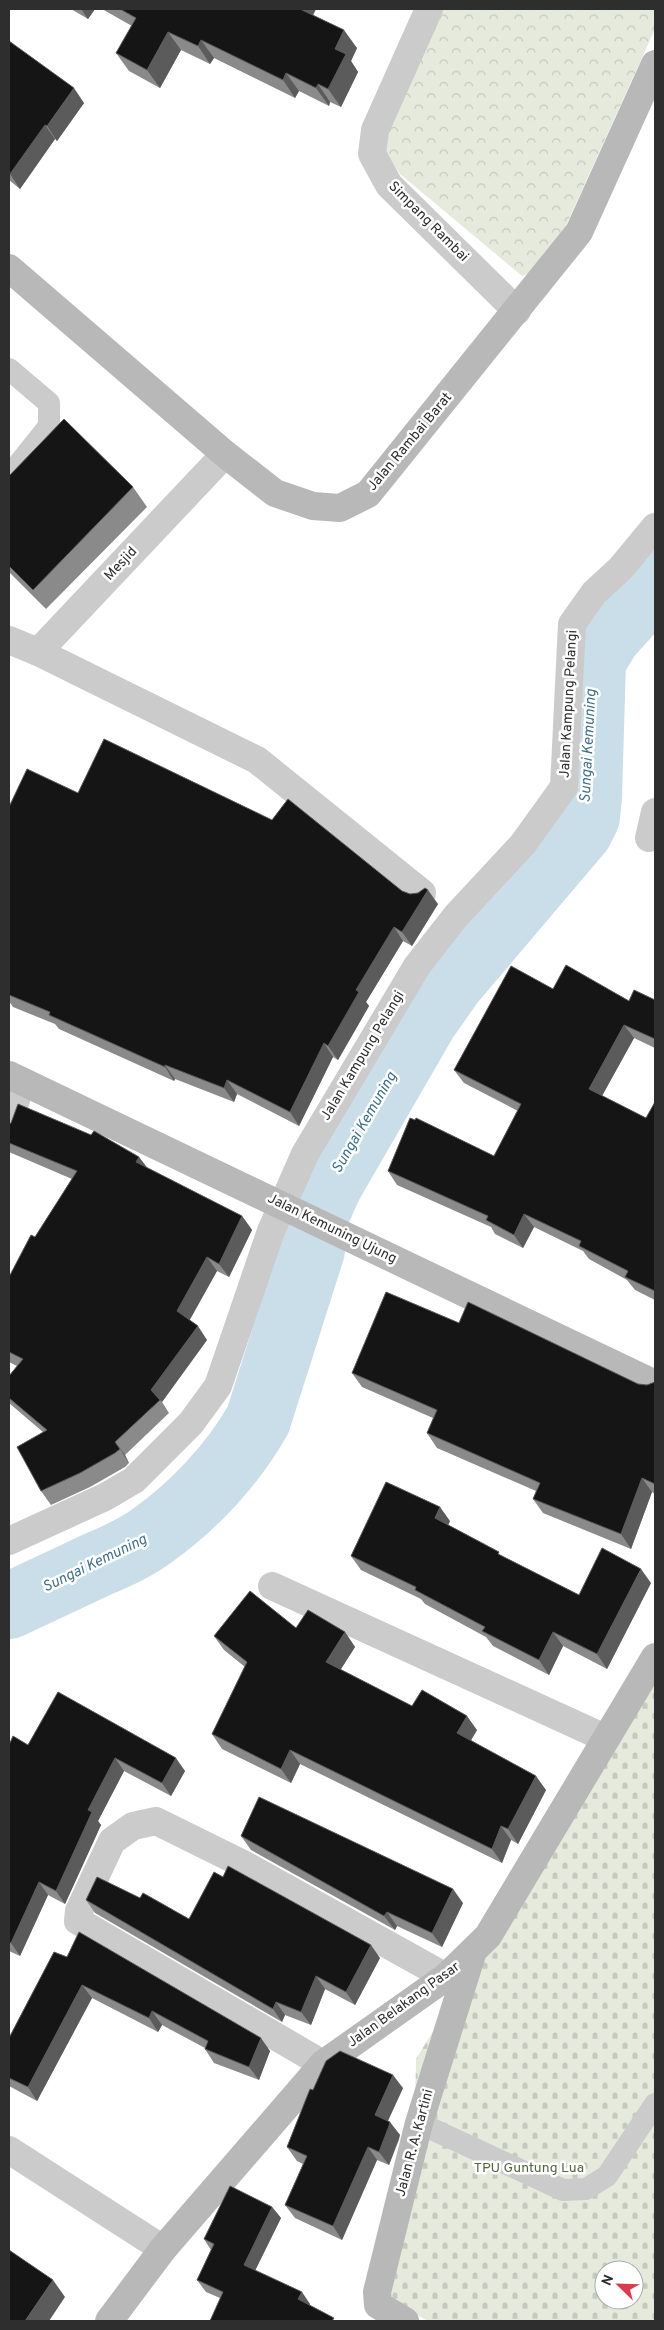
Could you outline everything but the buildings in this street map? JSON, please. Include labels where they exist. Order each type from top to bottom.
[{"type":"street","name":"Simpang Rambai","points":[[429,9],[375,130],[372,154],[389,185],[517,311]]},
{"type":"street","name":"Jalan Rambai Barat","points":[[9,268],[225,454],[275,493],[313,506],[340,508],[368,494],[579,232],[655,64]]},
{"type":"street","name":"Mesjid","points":[[38,652],[225,454]]},
{"type":"street","name":"Jalan Kampung Pelangi","points":[[9,1541],[105,1497],[134,1480],[191,1423],[218,1386],[281,1204],[305,1154],[417,966],[456,916],[523,844],[564,787],[572,624],[594,594],[621,568],[655,527]]},
{"type":"street","points":[[9,640],[38,652],[257,760],[422,893]]},
{"type":"street","points":[[649,838],[655,812]]},
{"type":"street","points":[[9,1126],[15,1078]]},
{"type":"street","name":"Jalan Kemuning Ujung","points":[[15,1078],[655,1384]]},
{"type":"street","points":[[272,1586],[605,1738]]},
{"type":"street","name":"Jalan Belakang Pasar","points":[[110,2321],[163,2249],[323,2064],[446,1977],[488,1936],[655,1657]]},
{"type":"street","points":[[323,2064],[78,1921],[79,1911],[112,1841],[119,1834],[133,1826],[156,1821],[243,1864],[446,1977]]},
{"type":"street","name":"Jalan R. A. Kartini","points":[[406,2321],[378,2305],[377,2292],[419,2122],[472,1953]]},
{"type":"street","points":[[9,2150],[163,2249]]},
{"type":"lane","points":[[9,369],[49,403],[50,414],[49,426],[9,476]]},
{"type":"lane","points":[[419,2122],[563,2190],[578,2189],[586,2188],[607,2176],[655,2104]]},
{"type":"green space","points":[[440,9],[655,9],[655,29],[564,230],[533,272],[522,276],[400,174],[384,150],[384,132]]},
{"type":"green space","name":"TPU Guntung Lua","points":[[655,1671],[655,2321],[428,2321],[364,2287],[415,2113],[416,2059]]},
{"type":"waterway","name":"Sungai Kemuning","points":[[9,1606],[133,1548],[146,1540],[168,1524],[212,1483],[248,1436],[258,1420],[312,1250],[317,1213],[329,1186],[425,1020],[451,983],[580,831],[587,817],[593,661],[608,636],[655,584]]}]
